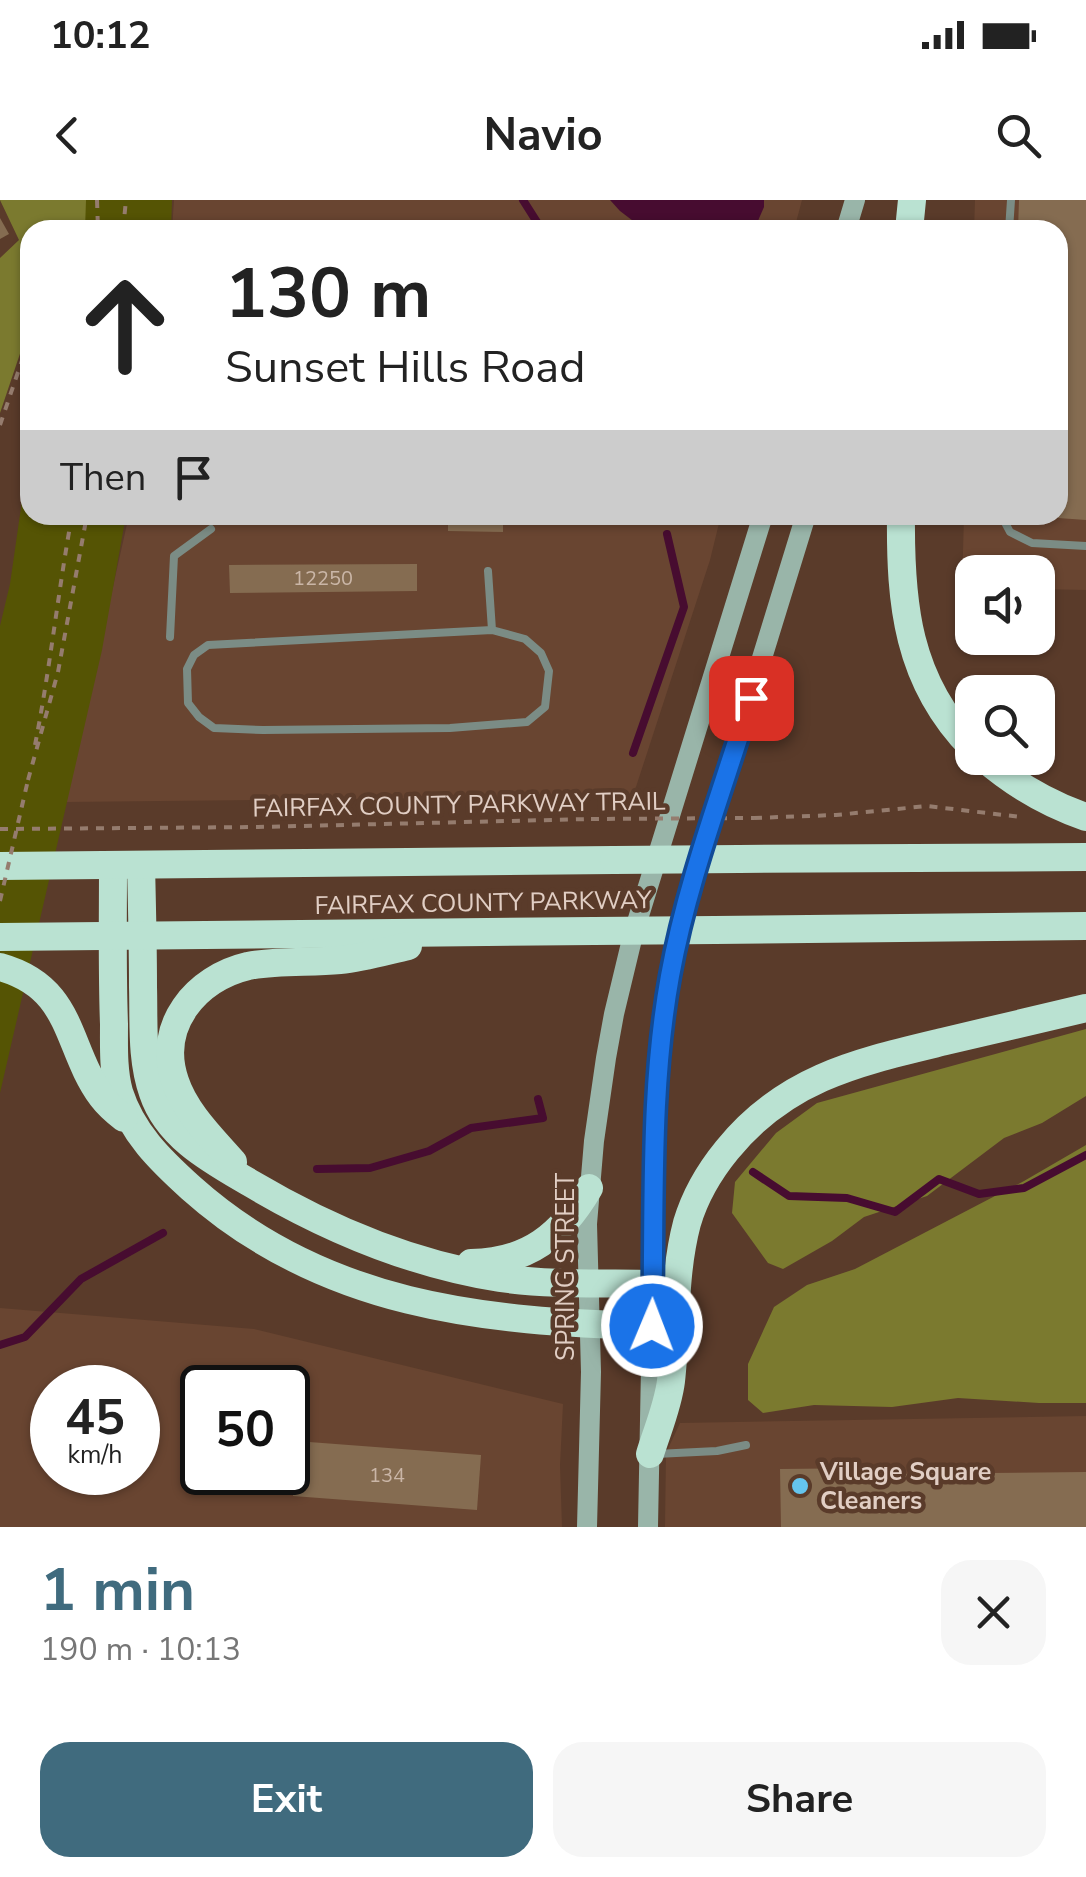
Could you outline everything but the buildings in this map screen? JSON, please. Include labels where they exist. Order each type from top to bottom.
[{"type":"highway","points":[[901,525],[902,588],[910,636],[928,684],[955,726]]},
{"type":"highway","points":[[1007,775],[1030,792],[1086,817]]},
{"type":"highway","name":"FAIRFAX COUNTY PARKWAY","points":[[0,866],[1086,858]]},
{"type":"highway","points":[[127,865],[142,937],[145,1060],[161,1112],[181,1136],[254,1185],[334,1228],[405,1254],[501,1278],[653,1284]]},
{"type":"highway","points":[[127,865],[113,937],[117,1083],[136,1128]]},
{"type":"highway","name":"FAIRFAX COUNTY PARKWAY","points":[[0,937],[1086,926]]},
{"type":"highway","points":[[254,1185],[192,1112],[175,1081],[173,1032],[192,996],[215,978],[245,967],[344,960],[466,933]]},
{"type":"highway","points":[[0,967],[21,974],[50,996],[103,1098],[136,1128],[162,1161],[236,1223],[301,1262],[368,1289],[439,1308],[521,1320],[652,1326]]},
{"type":"highway","points":[[650,1454],[670,1384],[677,1276],[688,1222],[694,1202],[715,1166],[747,1127],[786,1095],[855,1063],[1086,1008]]},
{"type":"highway","points":[[436,1263],[494,1262],[524,1254],[560,1228],[589,1188]]},
{"type":"main road","name":"SPRING STREET","points":[[587,1527],[591,1372],[587,1283],[589,1188],[614,1014],[645,894],[760,525]]},
{"type":"main road","points":[[648,1527],[658,1060],[669,978],[690,892],[803,525]]},
{"type":"lane","points":[[1006,525],[1010,532],[1032,543],[1086,546]]},
{"type":"lane","points":[[170,637],[174,556],[210,529]]},
{"type":"lane","points":[[488,571],[492,630]]},
{"type":"lane","points":[[492,630],[525,639],[549,671],[545,708],[527,722],[450,728],[214,728],[188,703],[187,669],[194,654],[208,645],[492,630]]},
{"type":"lane","points":[[650,1454],[717,1451],[746,1445]]},
{"type":"path","points":[[0,425],[20,366]]},
{"type":"path","points":[[0,901],[46,691],[70,525]]},
{"type":"path","points":[[28,780],[58,672],[85,525]]},
{"type":"path","name":"FAIRFAX COUNTY PARKWAY TRAIL","points":[[0,828],[754,818],[927,806],[1026,816]]},
{"type":"shaded area","points":[[0,200],[86,200],[85,220],[20,220],[20,354],[0,413],[0,258],[19,240]]},
{"type":"shaded area","points":[[63,200],[172,200],[171,220],[62,220]]},
{"type":"shaded area","points":[[174,200],[802,200],[797,220],[173,220]]},
{"type":"shaded area","points":[[610,200],[764,200],[758,220],[632,220]]},
{"type":"shaded area","points":[[975,200],[1086,200],[1086,590],[1055,589],[1055,555],[963,555],[964,525],[1068,525],[1068,220],[974,220]]},
{"type":"shaded area","points":[[20,514],[20,525],[124,525],[102,650],[0,1093],[0,626]]},
{"type":"shaded area","points":[[127,525],[719,525],[633,796],[65,802]]},
{"type":"shaded area","points":[[1086,1029],[1086,1096],[1042,1123],[1004,1138],[927,1196],[864,1217],[783,1269],[768,1263],[732,1213],[735,1182],[776,1133],[817,1103]]},
{"type":"shaded area","points":[[1086,1145],[1086,1403],[958,1398],[892,1407],[814,1405],[763,1413],[748,1400],[748,1364],[774,1307],[807,1285],[855,1269]]},
{"type":"shaded area","points":[[0,1308],[254,1329],[563,1404],[562,1527],[0,1527]]},
{"type":"shaded area","points":[[1086,1416],[1086,1527],[665,1527],[666,1453],[680,1423]]},
{"type":"waterway","points":[[523,200],[536,220]]},
{"type":"waterway","points":[[633,753],[684,607],[667,534]]},
{"type":"waterway","points":[[317,1169],[370,1168],[429,1151],[471,1128],[543,1118],[538,1099]]},
{"type":"waterway","points":[[753,1172],[789,1196],[847,1198],[895,1212],[939,1179],[979,1194],[1024,1188],[1086,1155]]},
{"type":"waterway","points":[[0,1345],[25,1337],[81,1279],[163,1233]]},
{"type":"place","name":"Village Square Cleaners","points":[[800,1486]]},
{"type":"route","points":[[652,1326],[658,1060],[669,978],[690,892],[751,698]]}]
